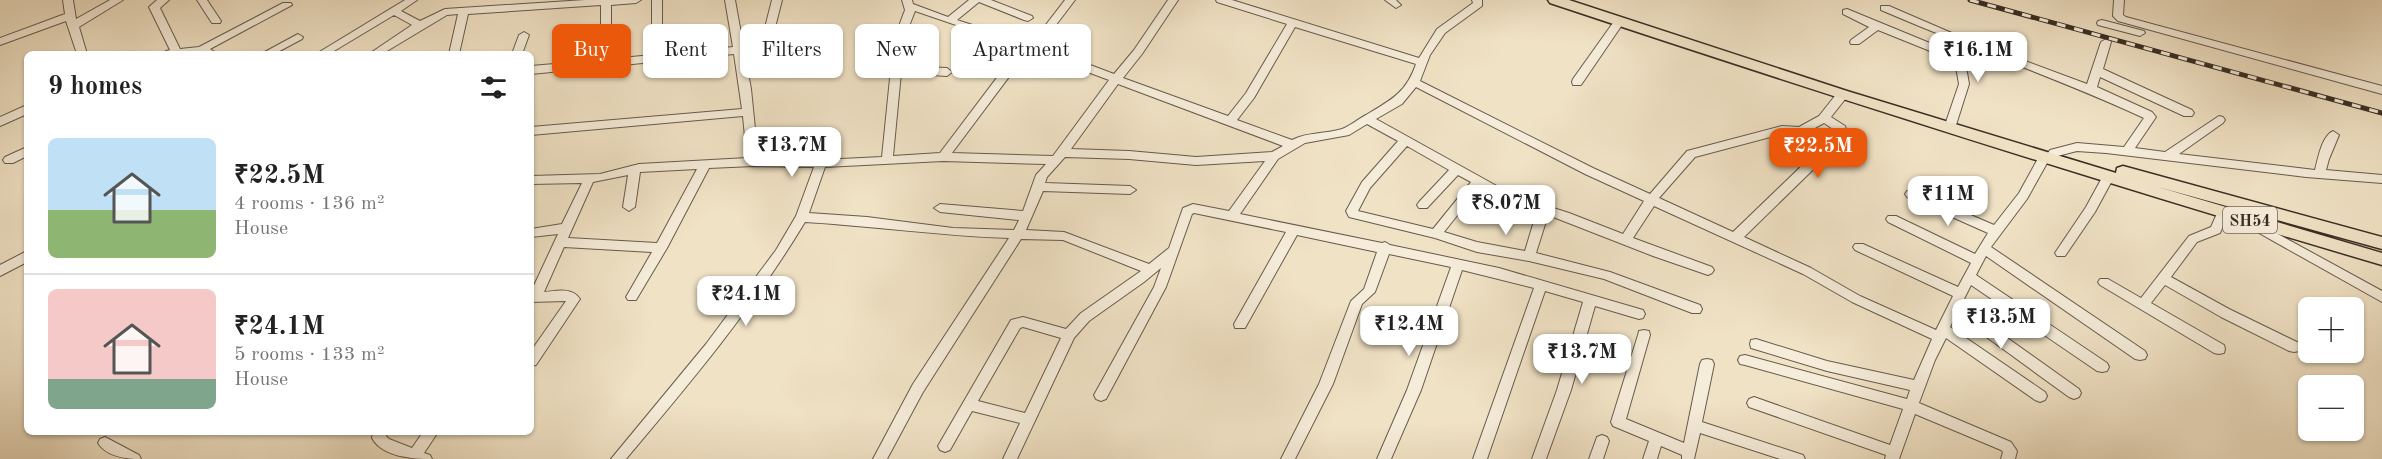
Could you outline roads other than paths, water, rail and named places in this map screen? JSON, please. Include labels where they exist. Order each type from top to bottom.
[{"type":"main road","points":[[1555,0],[1842,95],[2119,176]]},
{"type":"main road","points":[[1573,0],[2049,155]]},
{"type":"main road","name":"SH54","points":[[2119,176],[2242,218],[2382,259]]},
{"type":"main road","name":"SH54","points":[[2119,176],[2382,243]]},
{"type":"main road","name":"SH54","points":[[2119,176],[2382,250]]},
{"type":"street","points":[[68,0],[81,51]]},
{"type":"street","points":[[0,42],[72,21],[118,0]]},
{"type":"street","points":[[164,0],[153,7],[171,51]]},
{"type":"street","points":[[202,0],[216,21]]},
{"type":"street","points":[[326,51],[412,0]]},
{"type":"street","points":[[379,51],[442,13],[464,11],[486,5],[636,0]]},
{"type":"street","points":[[657,0],[657,24]]},
{"type":"street","points":[[730,0],[749,112],[753,162]]},
{"type":"street","points":[[771,24],[777,0]]},
{"type":"street","points":[[949,21],[975,0]]},
{"type":"street","points":[[982,0],[1028,18]]},
{"type":"street","points":[[1050,24],[1070,0]]},
{"type":"street","points":[[880,459],[918,388],[1018,234],[1042,175],[1059,157],[1138,52],[1173,0]]},
{"type":"street","points":[[1221,0],[1421,62]]},
{"type":"street","points":[[1233,215],[1274,156],[1302,140],[1345,132],[1398,101],[1414,82],[1421,62],[1441,31],[1478,4],[1477,0]]},
{"type":"street","points":[[2119,0],[2118,16],[2122,20],[2382,90]]},
{"type":"street","points":[[606,2],[606,24]]},
{"type":"street","points":[[902,24],[909,3],[958,24]]},
{"type":"street","points":[[191,51],[201,50],[287,5]]},
{"type":"street","points":[[1885,8],[1957,39],[2091,89],[2149,116],[2127,151]]},
{"type":"street","points":[[394,11],[420,25]]},
{"type":"street","points":[[455,51],[464,11]]},
{"type":"street","points":[[1847,12],[1876,26],[1960,58]]},
{"type":"street","points":[[1231,120],[1250,95],[1293,22]]},
{"type":"street","points":[[1577,82],[1619,22]]},
{"type":"street","points":[[2102,23],[2382,98]]},
{"type":"street","points":[[1855,42],[1876,26]]},
{"type":"street","points":[[518,51],[524,35]]},
{"type":"street","points":[[271,51],[298,36]]},
{"type":"street","points":[[1952,122],[1964,84],[1957,39]]},
{"type":"street","points":[[2091,89],[2106,42]]},
{"type":"street","points":[[728,51],[739,50]]},
{"type":"street","points":[[534,70],[552,68]]},
{"type":"street","points":[[1091,70],[1293,144]]},
{"type":"street","points":[[2097,71],[2187,113]]},
{"type":"street","points":[[939,72],[947,72]]},
{"type":"street","points":[[888,160],[895,78]]},
{"type":"street","points":[[943,157],[1005,78]]},
{"type":"street","points":[[1414,82],[1651,200],[1807,271],[1856,299],[1941,333],[2040,396]]},
{"type":"street","points":[[1626,239],[1651,200],[1691,154],[1715,150],[1777,131],[1800,131],[1824,118],[1842,95]]},
{"type":"street","points":[[0,122],[24,110]]},
{"type":"street","points":[[534,131],[749,112]]},
{"type":"street","points":[[1734,239],[1768,204],[1826,153],[1843,132],[1824,118]]},
{"type":"street","points":[[1369,120],[1518,202],[1544,209],[1626,239],[1657,254],[1708,270]]},
{"type":"street","points":[[2168,156],[2219,120]]},
{"type":"street","points":[[1790,131],[1826,153]]},
{"type":"street","points":[[2320,174],[2323,159],[2333,135]]},
{"type":"street","points":[[1406,140],[1366,185],[1351,213],[1436,234],[1477,247],[1529,256],[1606,275],[1696,309]]},
{"type":"street","points":[[1754,403],[1893,456],[1918,386],[1969,277],[1996,231],[2023,196],[2049,155],[2077,147],[2382,179]]},
{"type":"street","points":[[9,160],[24,152]]},
{"type":"street","points":[[534,180],[589,179],[635,169],[753,162],[822,163],[943,157],[1129,155],[1196,161],[1274,156]]},
{"type":"street","points":[[618,459],[711,348],[780,253],[802,217],[822,163]]},
{"type":"street","points":[[632,297],[705,165]]},
{"type":"street","points":[[629,207],[635,169]]},
{"type":"street","points":[[1423,205],[1456,169]]},
{"type":"street","points":[[2061,253],[2091,209],[2119,176]]},
{"type":"street","points":[[534,295],[589,179]]},
{"type":"street","points":[[1436,234],[1478,181]]},
{"type":"street","points":[[1038,187],[1131,190]]},
{"type":"street","points":[[1911,194],[1996,231]]},
{"type":"street","points":[[940,208],[1026,216]]},
{"type":"street","points":[[1101,395],[1160,287],[1187,211],[1193,208],[1458,264],[1541,285],[1639,314]]},
{"type":"street","points":[[1529,256],[1544,209]]},
{"type":"street","points":[[2143,305],[2193,239],[2216,230],[2223,212]]},
{"type":"street","points":[[802,217],[867,221],[953,232],[1073,238],[1152,270]]},
{"type":"street","points":[[2242,218],[2382,297]]},
{"type":"street","points":[[1893,219],[1982,255],[2140,355]]},
{"type":"street","points":[[534,232],[566,228]]},
{"type":"street","points":[[1240,324],[1294,229]]},
{"type":"street","points":[[559,242],[661,248]]},
{"type":"street","points":[[1288,459],[1326,384],[1358,299],[1369,292],[1385,247]]},
{"type":"street","points":[[1859,247],[1961,294]]},
{"type":"street","points":[[1010,459],[1069,335],[1085,317],[1152,270],[1174,250]]},
{"type":"street","points":[[0,271],[24,258]]},
{"type":"street","points":[[1384,459],[1414,390],[1458,264]]},
{"type":"street","points":[[1969,277],[2102,367]]},
{"type":"street","points":[[2163,279],[2226,314],[2294,347]]},
{"type":"street","points":[[2104,282],[2219,349]]},
{"type":"street","points":[[1480,459],[1541,285]]},
{"type":"street","points":[[534,297],[571,296],[574,299],[534,357]]},
{"type":"street","points":[[1539,459],[1564,390],[1590,300]]},
{"type":"street","points":[[1954,307],[2074,393]]},
{"type":"street","points":[[945,446],[1018,322],[1069,335]]},
{"type":"street","points":[[1644,335],[1618,422],[1688,455],[1707,364]]},
{"type":"street","points":[[1756,344],[1827,366],[1918,386]]},
{"type":"street","points":[[1745,360],[1911,406],[2006,446],[2010,451],[2007,459]]},
{"type":"street","points":[[970,405],[1028,419]]},
{"type":"street","points":[[1694,424],[1798,459]]},
{"type":"street","points":[[380,435],[380,441],[420,457],[430,435]]},
{"type":"street","points":[[1650,459],[1658,439]]},
{"type":"street","points":[[1596,459],[1602,441]]},
{"type":"street","points":[[105,442],[134,459]]},
{"type":"railway","points":[[1970,0],[2382,113]]}]
